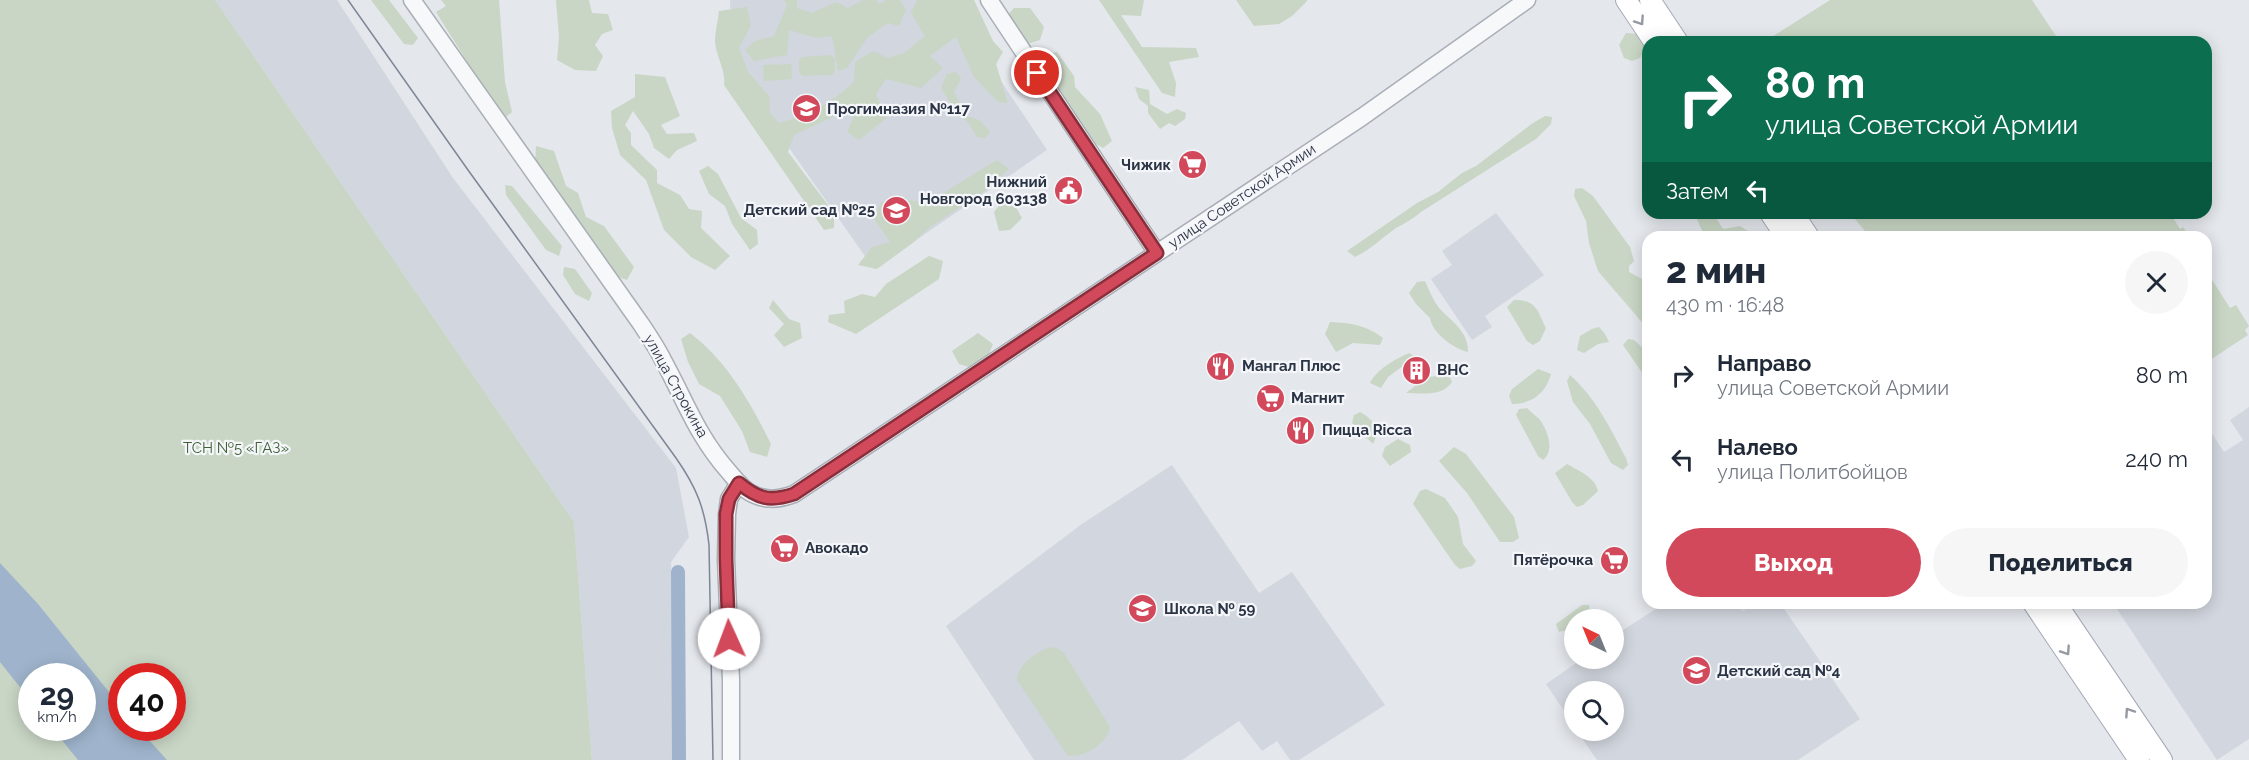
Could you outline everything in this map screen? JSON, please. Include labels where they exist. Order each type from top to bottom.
[{"type":"main road","points":[[1626,0],[1650,36]]},
{"type":"main road","points":[[1650,0],[1674,36]]},
{"type":"main road","points":[[2037,609],[2139,760]]},
{"type":"main road","points":[[2060,609],[2162,760]]},
{"type":"street","name":"улица Строкина","points":[[412,0],[641,324],[663,360],[694,424],[709,448],[739,483]]},
{"type":"street","points":[[989,0],[1157,253]]},
{"type":"street","name":"улица Советской Армии","points":[[739,483],[749,492],[769,499],[780,499],[794,494],[1362,117],[1527,0]]},
{"type":"street","points":[[731,760],[726,514],[729,499],[739,483]]},
{"type":"shaded area","points":[[215,0],[337,0],[453,178],[676,468],[689,537],[671,562],[677,760],[592,760],[574,522]]},
{"type":"shaded area","points":[[730,0],[964,0],[967,30],[1047,150],[874,269],[733,68]]},
{"type":"shaded area","points":[[1496,213],[1544,275],[1485,316],[1492,327],[1472,340],[1431,279],[1452,265],[1442,251]]},
{"type":"shaded area","points":[[2249,407],[2249,739],[2217,760],[2117,609],[2212,609],[2212,434],[2224,452],[2243,440],[2230,420]]},
{"type":"shaded area","name":"Школа № 59","points":[[1172,465],[1259,593],[1292,572],[1385,705],[1299,760],[1290,760],[1277,741],[1262,751],[1239,721],[1182,760],[1034,760],[946,626],[1082,524]]},
{"type":"shaded area","name":"Детский сад №4","points":[[1656,609],[1742,609],[1743,611],[1746,609],[1784,609],[1860,719],[1798,760],[1597,760],[1584,741],[1624,741],[1624,681],[1564,681],[1564,711],[1546,684],[1568,669],[1624,669],[1624,630]]},
{"type":"green space","name":"ТСН №5 «ГАЗ»","points":[[0,0],[215,0],[574,522],[592,760],[0,760]]},
{"type":"green space","points":[[371,0],[389,0],[418,38],[413,45],[404,44]]},
{"type":"green space","points":[[441,0],[499,0],[505,82],[512,112],[505,118],[491,100],[436,12],[446,6]]},
{"type":"green space","points":[[556,0],[589,0],[592,13],[608,14],[613,30],[602,34],[595,45],[603,56],[596,71],[575,70],[557,60],[559,37]]},
{"type":"green space","points":[[784,0],[797,0],[797,8],[812,13],[836,2],[848,8],[863,0],[876,0],[879,4],[887,0],[900,0],[906,10],[899,26],[888,23],[867,38],[847,68],[838,71],[832,36],[817,38],[789,30],[787,55],[754,61],[745,50],[755,41],[774,36],[787,5]]},
{"type":"green space","points":[[917,0],[974,0],[993,41],[1003,52],[996,64],[1008,103],[998,102],[974,77],[956,37],[930,56],[943,68],[921,88],[886,79],[876,94],[887,118],[859,140],[847,132],[853,119],[848,110],[794,135],[788,152],[834,213],[834,228],[824,230],[724,85],[724,74],[715,41],[719,11],[747,7],[751,25],[739,48],[748,72],[769,96],[770,113],[779,123],[810,112],[837,96],[854,82],[855,62],[873,51],[888,58],[904,53],[925,36],[911,13]]},
{"type":"green space","points":[[1099,0],[1144,0],[1141,16],[1121,15],[1142,47],[1196,48],[1199,57],[1169,62],[1176,83],[1175,97],[1162,93]]},
{"type":"green space","points":[[1236,0],[1307,1],[1292,16],[1279,24],[1254,26]]},
{"type":"green space","points":[[1830,0],[2032,0],[2056,36],[1773,36]]},
{"type":"green space","points":[[1014,8],[1030,8],[1044,27],[1040,40],[1024,45],[1003,20]]},
{"type":"green space","points":[[1626,33],[1639,34],[1642,39],[1640,58],[1632,61],[1624,58],[1619,45]]},
{"type":"green space","points":[[1057,52],[1074,76],[1075,87],[1100,114],[1112,141],[1103,148],[1085,138],[1051,92],[1049,71],[1033,64],[1035,56]]},
{"type":"green space","points":[[831,55],[835,59],[835,71],[832,75],[803,76],[799,73],[799,60],[802,57]]},
{"type":"green space","points":[[791,64],[792,79],[764,81],[763,65]]},
{"type":"green space","points":[[956,72],[961,79],[954,92],[967,116],[979,120],[990,131],[986,138],[977,137],[967,121],[959,117],[941,88],[947,74]]},
{"type":"green space","points":[[635,74],[665,77],[680,116],[661,125],[667,134],[694,133],[697,141],[677,150],[669,159],[654,148],[649,134],[633,111],[625,125],[631,133],[631,145],[657,170],[657,183],[680,195],[689,209],[702,211],[701,228],[730,256],[715,270],[691,257],[664,230],[646,180],[620,155],[612,128],[611,111],[635,97]]},
{"type":"green space","points":[[1135,87],[1149,90],[1150,104],[1167,114],[1177,109],[1186,113],[1185,119],[1175,126],[1169,123],[1160,129],[1148,113],[1148,106],[1139,99]]},
{"type":"green space","points":[[1545,116],[1552,117],[1551,124],[1536,139],[1396,228],[1361,254],[1355,257],[1347,251],[1417,203],[1438,192]]},
{"type":"green space","points":[[536,146],[554,151],[566,186],[578,193],[586,217],[604,226],[634,267],[627,280],[612,275],[535,167]]},
{"type":"green space","points":[[997,160],[1009,169],[986,190],[929,228],[877,269],[858,265],[872,247],[890,242],[874,219],[881,202],[901,199],[927,203]]},
{"type":"green space","points":[[708,166],[718,174],[741,218],[757,230],[758,244],[750,250],[732,224],[725,206],[709,194],[699,171]]},
{"type":"green space","points":[[505,185],[512,186],[562,246],[559,256],[546,250],[506,195]]},
{"type":"green space","points":[[1582,188],[1593,196],[1630,247],[1634,261],[1629,266],[1629,272],[1642,279],[1642,322],[1598,271],[1589,243],[1586,221],[1574,196],[1575,189]]},
{"type":"green space","points":[[1003,201],[1014,204],[1022,218],[1010,230],[999,231],[994,212]]},
{"type":"green space","points":[[1697,219],[1717,219],[1723,229],[1740,226],[1748,231],[1702,231]]},
{"type":"green space","points":[[1855,219],[2174,219],[2180,229],[2183,227],[2186,231],[1865,231]]},
{"type":"green space","points":[[929,256],[943,261],[939,279],[856,334],[828,322],[829,315],[845,313],[844,301],[862,294],[875,297],[886,284]]},
{"type":"green space","points":[[564,267],[575,269],[592,293],[589,301],[575,294],[563,275]]},
{"type":"green space","points":[[2212,280],[2230,308],[2236,305],[2249,326],[2245,330],[2248,335],[2212,359]]},
{"type":"green space","points":[[1425,281],[1439,308],[1454,322],[1466,339],[1468,352],[1450,344],[1439,335],[1430,318],[1409,293],[1417,282]]},
{"type":"green space","points":[[773,300],[789,319],[800,323],[802,338],[784,347],[774,335],[784,324],[769,308]]},
{"type":"green space","points":[[1514,300],[1532,304],[1546,328],[1540,341],[1533,345],[1527,341],[1507,307]]},
{"type":"green space","points":[[1330,322],[1358,325],[1383,338],[1380,345],[1353,343],[1336,352],[1325,334]]},
{"type":"green space","points":[[1599,327],[1609,342],[1598,344],[1584,353],[1577,350],[1580,336]]},
{"type":"green space","points":[[690,333],[715,356],[746,398],[771,444],[767,457],[750,452],[742,431],[720,396],[699,384],[688,362],[681,339]]},
{"type":"green space","points":[[978,333],[993,344],[989,354],[972,368],[959,364],[952,351]]},
{"type":"green space","points":[[1628,339],[1634,340],[1642,347],[1642,372],[1623,345]]},
{"type":"green space","points":[[1409,353],[1415,357],[1388,377],[1381,388],[1370,383],[1381,369]]},
{"type":"green space","points":[[1538,369],[1551,374],[1546,387],[1532,400],[1512,404],[1509,396],[1512,389]]},
{"type":"green space","points":[[1449,375],[1452,382],[1443,390],[1431,393],[1406,393],[1427,377]]},
{"type":"green space","points":[[1570,375],[1595,403],[1608,425],[1626,458],[1628,465],[1623,470],[1611,463],[1590,424],[1573,402],[1567,381]]},
{"type":"green space","points":[[1527,408],[1545,427],[1549,448],[1543,460],[1538,456],[1516,415],[1519,409]]},
{"type":"green space","points":[[1360,412],[1369,418],[1376,429],[1373,444],[1352,423],[1354,415]]},
{"type":"green space","points":[[1398,439],[1410,445],[1411,452],[1390,466],[1382,456],[1385,447]]},
{"type":"green space","points":[[1454,447],[1466,454],[1514,517],[1519,538],[1513,542],[1500,542],[1467,493],[1439,461]]},
{"type":"green space","points":[[1567,464],[1590,478],[1598,491],[1583,505],[1577,507],[1555,473]]},
{"type":"green space","points":[[1426,489],[1445,498],[1458,517],[1463,544],[1476,561],[1472,566],[1460,569],[1455,565],[1413,504],[1420,491]]},
{"type":"green space","points":[[1582,605],[1589,605],[1590,609],[1577,609]]},
{"type":"green space","points":[[1564,618],[1564,631],[1559,632],[1556,624]]},
{"type":"green space","points":[[1052,647],[1064,653],[1110,727],[1105,739],[1087,753],[1067,755],[1017,680],[1020,669],[1029,659]]},
{"type":"water","points":[[0,563],[38,604],[86,663],[18,663],[18,685],[0,662]]},
{"type":"water","points":[[96,676],[108,691],[108,741],[150,741],[167,760],[78,760],[63,741],[96,741]]},
{"type":"waterway","points":[[678,572],[679,760]]},
{"type":"tram line","points":[[348,0],[676,458],[695,489],[705,520],[709,545],[713,760]]},
{"type":"place","name":"Прогимназия №117","points":[[806,109]]},
{"type":"place","name":"Чижик","points":[[1192,165]]},
{"type":"place","name":"Нижний Новгород 603138","points":[[1068,191]]},
{"type":"place","name":"Детский сад №25","points":[[896,210]]},
{"type":"place","name":"Мангал Плюс","points":[[1221,366]]},
{"type":"place","name":"ВНС","points":[[1416,370]]},
{"type":"place","name":"Магнит","points":[[1270,398]]},
{"type":"place","name":"Пицца Ricca","points":[[1301,430]]},
{"type":"place","name":"Авокадо","points":[[784,548]]},
{"type":"place","name":"Пятёрочка","points":[[1614,560]]},
{"type":"place","name":"Школа № 59","points":[[1143,609]]},
{"type":"place","name":"Детский сад №4","points":[[1696,671]]},
{"type":"route","points":[[729,639],[726,514],[729,499],[739,483],[749,492],[769,499],[780,499],[794,494],[1157,253],[1037,73]]}]
